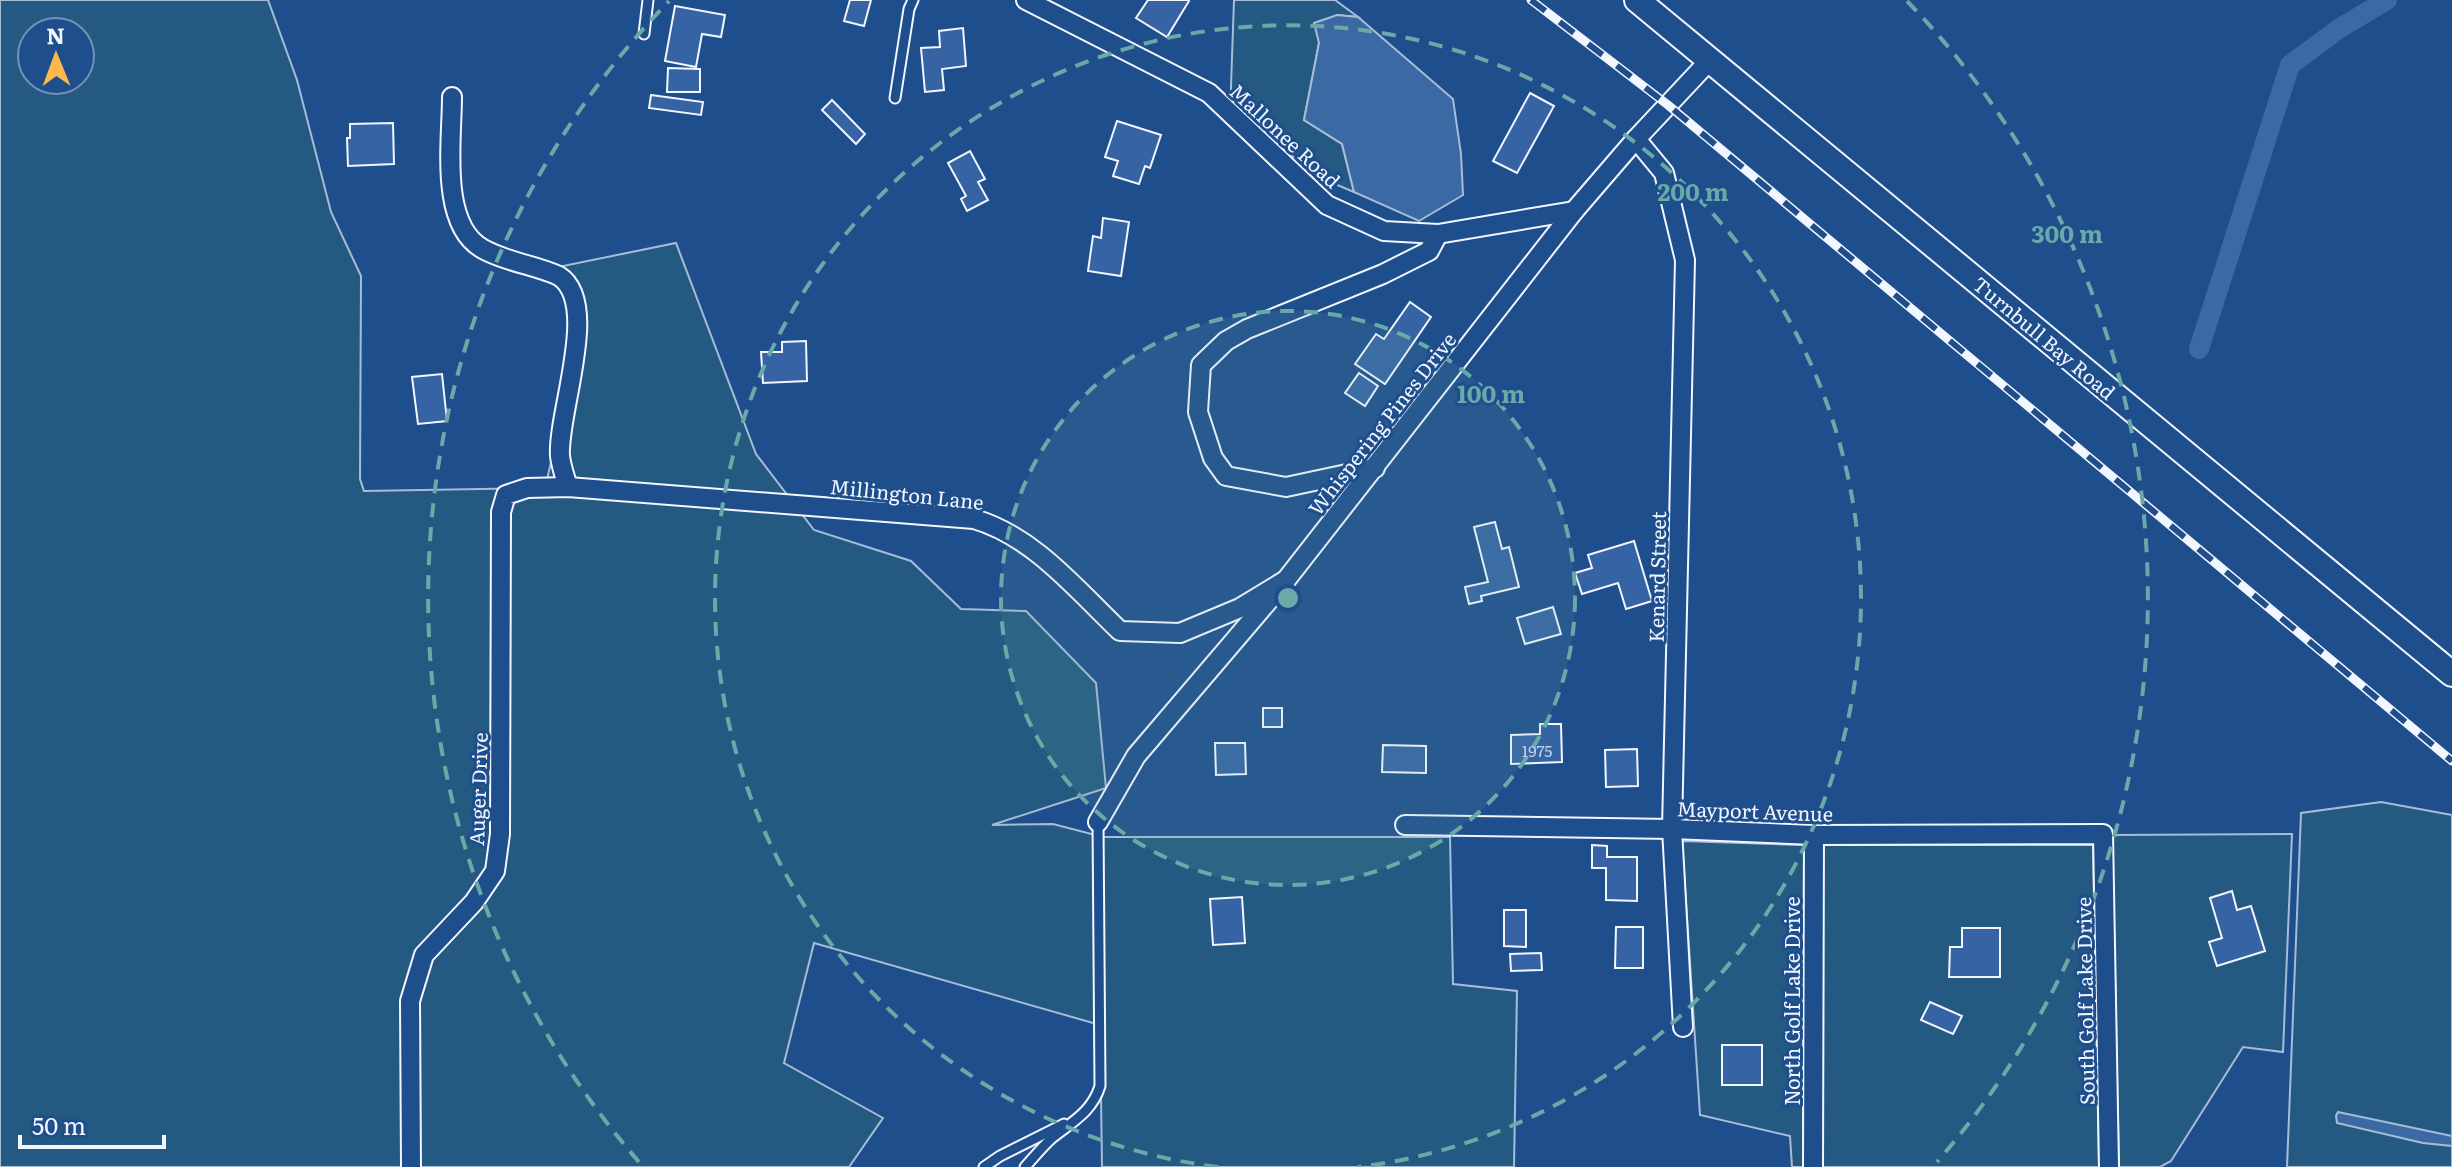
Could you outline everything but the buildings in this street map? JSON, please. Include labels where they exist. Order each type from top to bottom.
[{"type":"street","name":"Mallonee Road","points":[[1026,0],[1209,93],[1327,205],[1384,231],[1438,234],[1574,211]]},
{"type":"street","name":"Turnbull Bay Road","points":[[1637,0],[2452,674]]},
{"type":"street","name":"Whispering Pines Drive","points":[[1098,822],[1136,756],[1286,580],[1574,211],[1710,60]]},
{"type":"street","points":[[452,97],[452,207],[466,232],[483,249],[559,276],[568,282],[576,299],[577,323],[560,456],[568,487]]},
{"type":"street","name":"Kenard Street","points":[[1636,139],[1664,173],[1685,260],[1672,829],[1683,1027]]},
{"type":"street","points":[[1375,468],[1321,482],[1286,487],[1226,476],[1213,458],[1198,412],[1201,365],[1226,341],[1247,329],[1383,274],[1429,251],[1438,234]]},
{"type":"street","name":"Millington Lane","points":[[568,487],[974,519],[997,525],[1032,548],[1120,631],[1180,633],[1240,608],[1286,580]]},
{"type":"street","name":"Auger Drive","points":[[411,1167],[410,1001],[424,955],[474,902],[495,871],[500,834],[501,512],[506,495],[527,488],[568,487]]},
{"type":"street","name":"Mayport Avenue","points":[[1405,825],[1672,829],[1814,835],[2103,834]]},
{"type":"street","name":"South Golf Lake Drive","points":[[2103,834],[2109,1167]]},
{"type":"street","name":"North Golf Lake Drive","points":[[1813,1167],[1814,835]]},
{"type":"lane","points":[[644,34],[648,0]]},
{"type":"lane","points":[[895,98],[913,0]]},
{"type":"lane","points":[[1025,1167],[1049,1141],[1095,1102],[1100,1086],[1098,822]]},
{"type":"lane","points":[[984,1167],[1081,1115]]},
{"type":"shaded area","points":[[0,0],[268,0],[297,80],[331,212],[361,276],[360,479],[364,491],[545,488],[576,355],[563,266],[676,243],[756,454],[814,530],[911,561],[961,609],[1026,611],[1096,683],[1106,788],[992,825],[1053,824],[1103,837],[1450,837],[1453,984],[1517,991],[1514,1167],[1102,1167],[1100,1025],[814,943],[784,1063],[883,1118],[849,1167],[0,1167]]},
{"type":"shaded area","points":[[1234,0],[1335,0],[1358,17],[1337,15],[1319,43],[1304,120],[1342,144],[1354,192],[1335,184],[1230,115]]},
{"type":"shaded area","points":[[1337,15],[1358,17],[1453,99],[1463,195],[1419,221],[1354,192],[1342,144],[1304,120],[1319,43],[1314,23]]},
{"type":"shaded area","points":[[2381,802],[2452,815],[2452,1167],[2287,1167],[2301,813]]},
{"type":"shaded area","points":[[2292,834],[2283,1052],[2243,1047],[2171,1161],[2160,1167],[2119,1167],[2112,835]]},
{"type":"shaded area","points":[[1682,841],[1804,845],[1803,1167],[1792,1167],[1790,1136],[1700,1115]]},
{"type":"shaded area","points":[[1823,845],[2093,845],[2099,1167],[1823,1167]]},
{"type":"shaded area","points":[[2338,1112],[2452,1136],[2452,1146],[2423,1143],[2337,1123]]},
{"type":"waterway","points":[[2199,349],[2290,65],[2340,28],[2387,0]]},
{"type":"railway","points":[[1531,0],[1668,105],[2452,761]]}]
